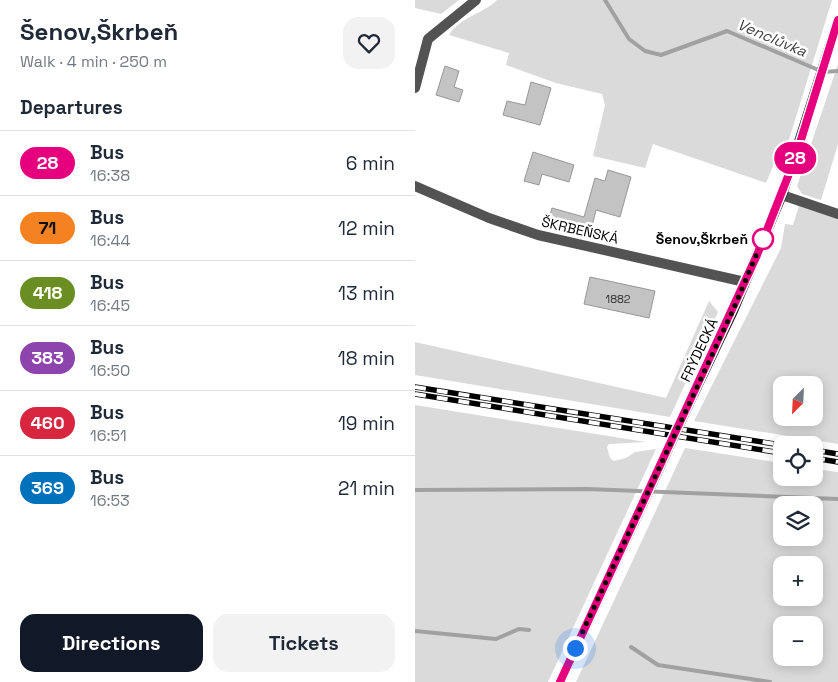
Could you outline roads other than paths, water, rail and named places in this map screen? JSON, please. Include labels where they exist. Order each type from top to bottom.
[{"type":"main road","name":"FRÝDECKÁ","points":[[560,682],[745,282],[782,194],[816,94],[838,20]]},
{"type":"street","points":[[415,88],[429,39],[476,0]]},
{"type":"street","name":"ŠKRBEŇSKÁ","points":[[415,186],[489,218],[538,235],[745,282]]},
{"type":"street","points":[[782,194],[838,214]]},
{"type":"waterway","name":"Venclůvka","points":[[605,0],[629,39],[645,51],[661,55],[727,31],[823,72],[838,71]]},
{"type":"waterway","points":[[415,490],[588,489],[838,499]]},
{"type":"waterway","points":[[415,631],[496,639],[519,629],[529,630]]},
{"type":"waterway","points":[[631,647],[658,665],[770,682]]},
{"type":"railway","points":[[415,387],[773,444]]},
{"type":"railway","points":[[415,394],[773,452]]},
{"type":"railway","points":[[823,452],[838,454]]},
{"type":"railway","points":[[823,460],[838,462]]},
{"type":"place","name":"Šenov,Škrbeň","points":[[763,239]]}]
